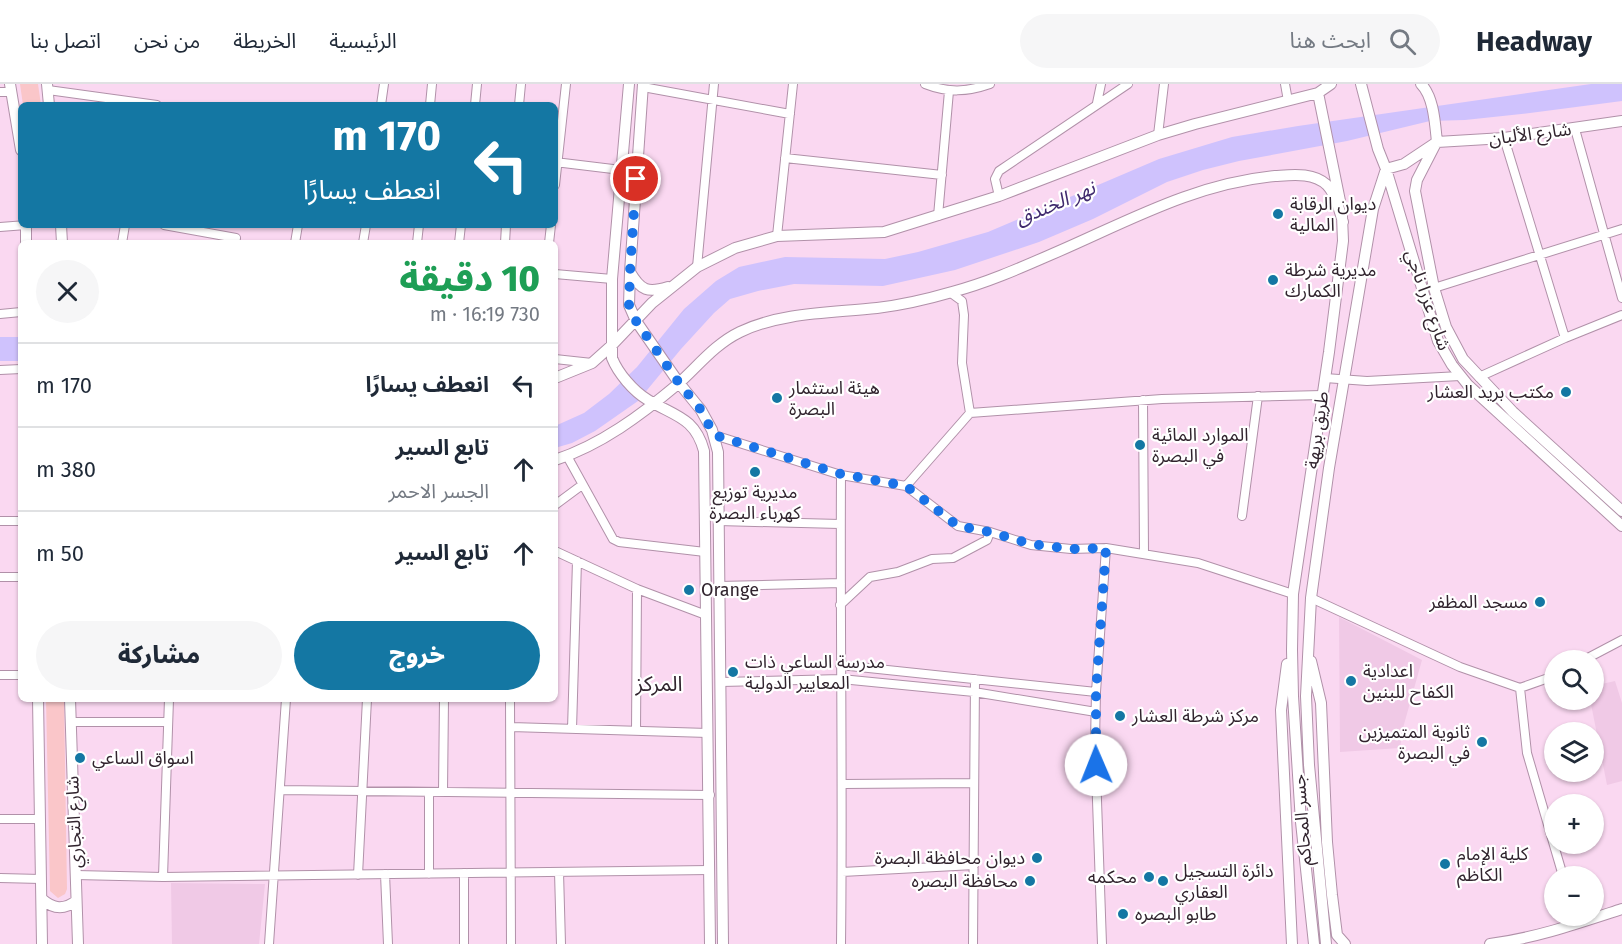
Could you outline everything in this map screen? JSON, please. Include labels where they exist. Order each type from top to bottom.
[{"type":"main road","points":[[629,84],[612,279],[612,358],[617,370],[650,400],[686,420],[697,432],[704,451],[710,795],[710,944]]},
{"type":"main road","points":[[558,377],[592,363],[652,303],[674,285],[697,267],[735,248],[777,236],[884,232],[999,196],[1158,135],[1318,93],[1331,84]]},
{"type":"main road","name":"شارع عزرا ناجي","points":[[1361,84],[1378,149],[1438,341],[1460,376],[1622,526]]},
{"type":"main road","points":[[1386,169],[1404,164],[1437,142],[1436,126],[1428,94],[1421,84]]},
{"type":"main road","points":[[643,86],[629,305],[636,321],[679,383],[701,410],[714,435],[718,452],[723,944]]},
{"type":"main road","points":[[48,87],[49,102]]},
{"type":"main road","points":[[7,89],[18,137]]},
{"type":"main road","name":"طريق بريهة","points":[[1293,696],[1293,594],[1343,241],[1343,222],[1334,165],[1318,93]]},
{"type":"main road","name":"شارع الألبان","points":[[1437,142],[1504,138],[1622,121]]},
{"type":"main road","name":"شارع عزرا ناجي","points":[[1437,142],[1417,180],[1414,191],[1434,288],[1450,336],[1463,359],[1513,412],[1622,511]]},
{"type":"main road","name":"طريق بريهة","points":[[1306,696],[1311,597],[1329,468],[1372,217],[1386,169]]},
{"type":"main road","points":[[558,459],[617,430],[650,400],[679,383],[719,345],[756,325],[799,316],[881,308],[951,293],[1048,256],[1204,189],[1254,178],[1295,174],[1317,179],[1327,185],[1333,193],[1343,222]]},
{"type":"main road","points":[[630,272],[641,288],[651,292],[674,285]]},
{"type":"main road","points":[[705,549],[718,547]]},
{"type":"main road","points":[[1308,649],[1321,703],[1327,843],[1337,935],[1345,944]]},
{"type":"main road","points":[[1292,650],[1287,664],[1281,710],[1292,944]]},
{"type":"main road","points":[[707,682],[721,682]]},
{"type":"main road","name":"جسر المحاكم","points":[[1293,696],[1301,822],[1314,944]]},
{"type":"main road","name":"جسر المحاكم","points":[[1306,696],[1309,765],[1326,944]]},
{"type":"main road","name":"شارع التجاري","points":[[38,702],[42,944]]},
{"type":"main road","name":"شارع التجاري","points":[[70,702],[78,944]]},
{"type":"main road","points":[[42,899],[49,905],[59,908],[70,906],[76,901]]},
{"type":"main road","points":[[1604,913],[1622,909]]},
{"type":"main road","points":[[1491,944],[1510,941],[1555,926]]},
{"type":"street","points":[[381,102],[384,84]]},
{"type":"street","points":[[430,102],[432,84]]},
{"type":"street","points":[[475,102],[477,84]]},
{"type":"street","points":[[519,102],[521,84]]},
{"type":"street","points":[[558,146],[566,84]]},
{"type":"street","points":[[697,267],[714,84]]},
{"type":"street","points":[[777,236],[793,84]]},
{"type":"street","points":[[925,84],[949,92],[991,84]]},
{"type":"street","points":[[1097,103],[1101,84]]},
{"type":"street","points":[[999,196],[995,179],[997,173],[1128,84]]},
{"type":"street","points":[[1158,135],[1164,84]]},
{"type":"street","points":[[1286,84],[1288,101]]},
{"type":"street","points":[[643,86],[789,114]]},
{"type":"street","points":[[48,87],[133,102]]},
{"type":"street","points":[[938,216],[949,92]]},
{"type":"street","points":[[1575,129],[1622,297]]},
{"type":"street","points":[[1504,138],[1565,338]]},
{"type":"street","points":[[785,158],[942,175]]},
{"type":"street","points":[[558,162],[621,170]]},
{"type":"street","points":[[0,227],[18,226]]},
{"type":"street","points":[[190,228],[236,238],[236,240]]},
{"type":"street","points":[[1434,288],[1622,230]]},
{"type":"street","points":[[558,274],[612,279]]},
{"type":"street","points":[[951,293],[962,302],[964,315],[962,363],[970,412]]},
{"type":"street","points":[[0,314],[18,312]]},
{"type":"street","points":[[1479,377],[1622,315]]},
{"type":"street","points":[[558,359],[592,363]]},
{"type":"street","points":[[0,370],[18,369]]},
{"type":"street","points":[[1325,378],[1367,381],[1460,376]]},
{"type":"street","points":[[906,486],[970,412],[1143,400],[1322,395]]},
{"type":"street","points":[[1242,516],[1258,396]]},
{"type":"street","points":[[1143,400],[1144,554]]},
{"type":"street","points":[[714,435],[841,474],[906,486],[958,526],[990,532],[1031,544],[1071,549],[1106,548],[1198,563],[1293,594]]},
{"type":"street","points":[[567,456],[613,539],[619,542],[705,549]]},
{"type":"street","points":[[841,474],[840,665],[843,784],[841,944]]},
{"type":"street","points":[[558,503],[582,485]]},
{"type":"street","points":[[0,520],[18,521]]},
{"type":"street","points":[[718,521],[840,524]]},
{"type":"street","points":[[840,605],[870,577],[898,572],[932,560],[952,558],[987,540],[990,532]]},
{"type":"street","points":[[1102,944],[1095,743],[1096,692],[1106,548]]},
{"type":"street","points":[[558,553],[637,589],[706,615]]},
{"type":"street","points":[[572,729],[577,561]]},
{"type":"street","points":[[0,577],[18,577]]},
{"type":"street","points":[[718,586],[841,583]]},
{"type":"street","points":[[636,731],[637,589]]},
{"type":"street","points":[[1311,597],[1460,667],[1520,688],[1544,679]]},
{"type":"street","points":[[1603,650],[1622,640]]},
{"type":"street","points":[[840,665],[1096,692]]},
{"type":"street","points":[[0,675],[18,675]]},
{"type":"street","points":[[721,682],[841,679],[974,692],[1096,712]]},
{"type":"street","points":[[973,944],[975,679]]},
{"type":"street","points":[[1520,688],[1527,753],[1560,866]]},
{"type":"street","points":[[163,877],[169,702]]},
{"type":"street","points":[[269,944],[286,702]]},
{"type":"street","points":[[358,875],[367,702]]},
{"type":"street","points":[[443,792],[444,702]]},
{"type":"street","points":[[510,702],[510,944]]},
{"type":"street","points":[[72,722],[168,722]]},
{"type":"street","points":[[511,727],[708,733]]},
{"type":"street","points":[[843,784],[974,783]]},
{"type":"street","points":[[280,790],[710,795]]},
{"type":"street","points":[[429,792],[429,874]]},
{"type":"street","points":[[0,819],[40,819]]},
{"type":"street","points":[[842,872],[974,865]]},
{"type":"street","points":[[76,875],[163,877],[710,870]]},
{"type":"street","points":[[559,872],[561,944]]},
{"type":"street","points":[[464,873],[464,944]]},
{"type":"street","points":[[385,874],[388,944]]},
{"type":"street","points":[[0,878],[41,879]]},
{"type":"shaded area","points":[[20,84],[38,84],[41,102],[23,102]]},
{"type":"shaded area","name":"نهر الخندق","points":[[1591,84],[1622,84],[1622,101],[1465,120],[1430,121],[1347,141],[1203,170],[1167,182],[1093,219],[1039,242],[955,270],[883,286],[794,284],[730,299],[681,349],[638,401],[595,431],[572,443],[558,447],[558,425],[584,413],[609,394],[637,367],[684,309],[716,281],[739,267],[785,257],[885,259],[918,252],[988,232],[1159,159],[1232,137]]},
{"type":"shaded area","points":[[0,337],[18,337],[18,361],[0,361]]},
{"type":"shaded area","points":[[1339,617],[1422,660],[1403,728],[1400,748],[1340,752]]},
{"type":"shaded area","points":[[1615,681],[1622,703],[1622,781],[1607,785],[1604,770],[1604,722],[1595,722],[1592,710],[1604,710],[1604,684]]},
{"type":"shaded area","points":[[46,702],[64,702],[67,889],[65,894],[58,898],[50,891]]},
{"type":"shaded area","points":[[171,883],[265,884],[259,944],[172,944]]},
{"type":"place","name":"ديوان الرقابة المالية","points":[[1278,214]]},
{"type":"place","name":"مديرية شرطة الكمارك","points":[[1273,280]]},
{"type":"place","name":"مكتب بريد العشار","points":[[1566,392]]},
{"type":"place","name":"هيئة استثمار البصرة","points":[[777,398]]},
{"type":"place","name":"الموارد المائية في البصرة","points":[[1140,445]]},
{"type":"place","name":"مديرية توزيع كهرباء البصرة","points":[[755,472]]},
{"type":"place","name":"Orange","points":[[689,590]]},
{"type":"place","name":"مسجد المظفر","points":[[1540,602]]},
{"type":"place","name":"مدرسة الساعي ذات المعايير الدولية","points":[[733,672]]},
{"type":"place","name":"اعدادية الكفاح للبنين","points":[[1351,681]]},
{"type":"place","name":"مركز شرطة العشار","points":[[1120,716]]},
{"type":"place","name":"ثانوية المتميزين في البصرة","points":[[1482,742]]},
{"type":"place","name":"اسواق الساعي","points":[[80,758]]},
{"type":"place","name":"ديوان محافظة البصرة","points":[[1037,858]]},
{"type":"place","name":"كلية الإمام الكاظم","points":[[1445,864]]},
{"type":"place","name":"محكمه","points":[[1149,877]]},
{"type":"place","name":"محافظة البصره","points":[[1030,881]]},
{"type":"place","name":"دائرة التسجيل العقاري","points":[[1163,881]]},
{"type":"place","name":"طابو البصره","points":[[1123,914]]},
{"type":"district","name":"المركز","points":[[659,684]]},
{"type":"route","points":[[636,179],[629,305],[636,321],[679,383],[701,410],[714,435],[841,474],[906,486],[958,526],[990,532],[1031,544],[1071,549],[1106,548],[1096,692],[1096,765]]}]
